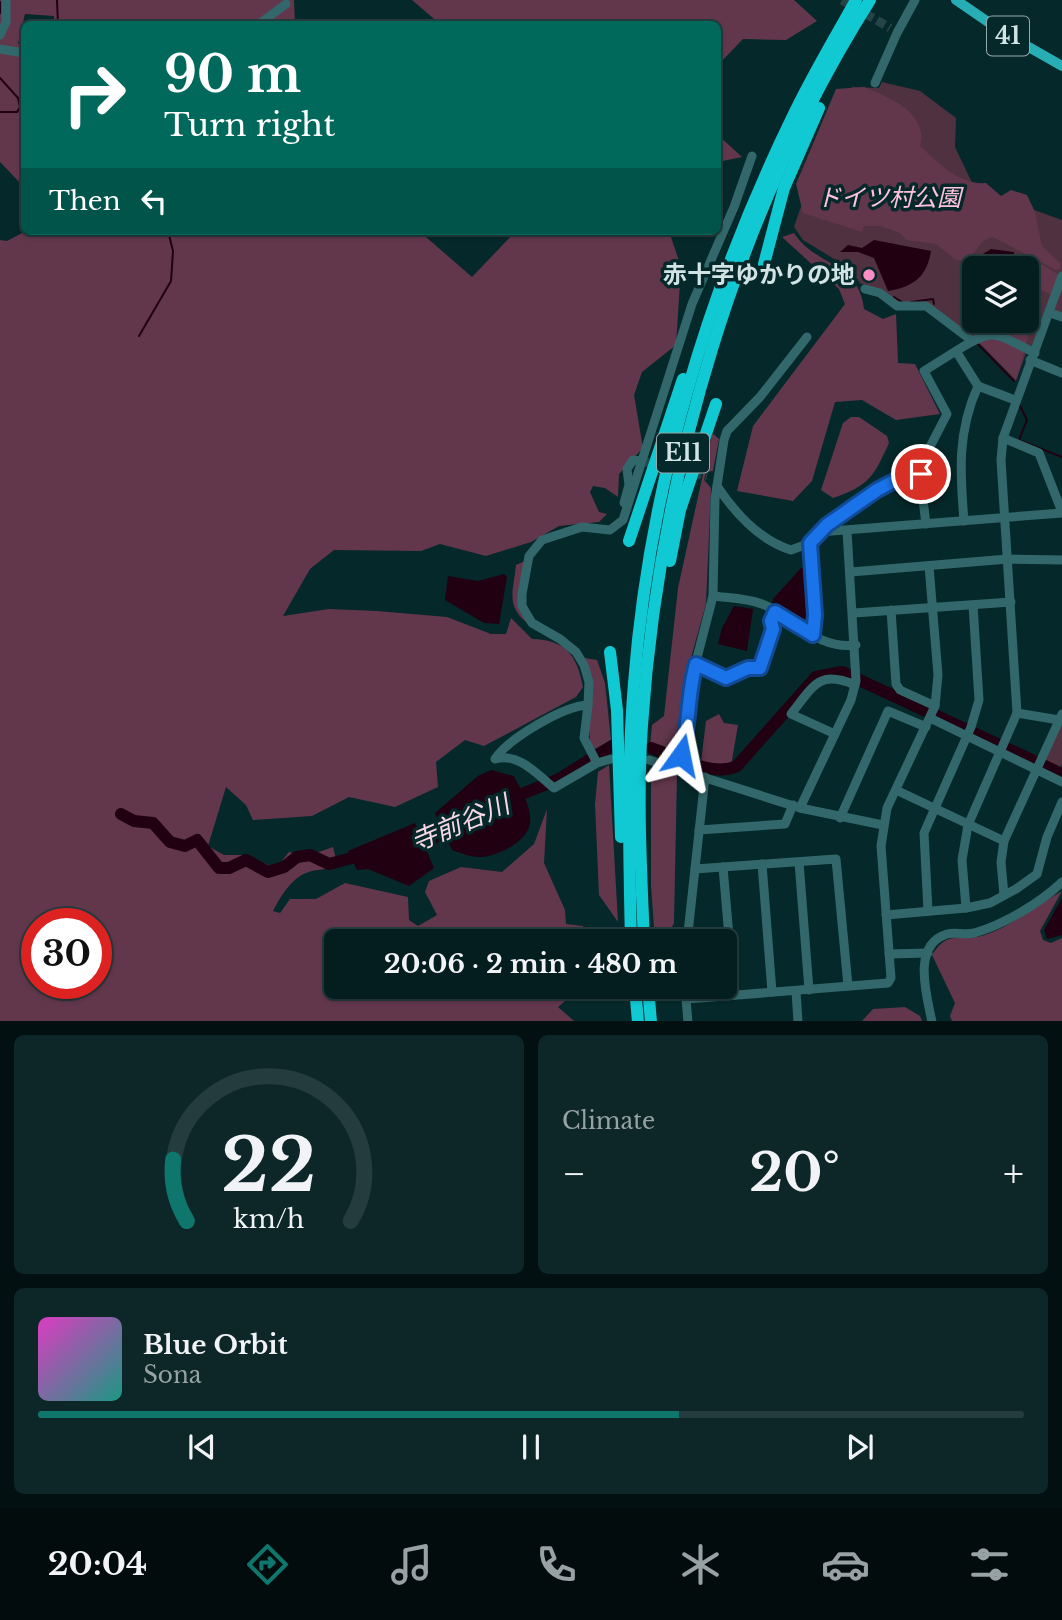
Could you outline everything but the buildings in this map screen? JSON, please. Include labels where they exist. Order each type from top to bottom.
[{"type":"highway","points":[[764,264],[785,188],[864,2]]},
{"type":"highway","name":"E11","points":[[631,929],[629,760],[641,614],[667,472],[717,299],[748,216],[793,116],[864,2]]},
{"type":"highway","name":"E11","points":[[644,929],[640,774],[652,627],[675,487],[729,302],[770,195],[864,2]]},
{"type":"highway","points":[[629,541],[697,337],[717,299]]},
{"type":"highway","points":[[652,627],[680,510],[716,404]]},
{"type":"highway","points":[[610,652],[617,710],[620,822],[630,929]]},
{"type":"highway","points":[[636,999],[638,1021]]},
{"type":"highway","points":[[649,999],[651,1021]]},
{"type":"main road","name":"41","points":[[956,0],[1004,33],[1062,66]]},
{"type":"street","points":[[0,35],[6,22],[6,0]]},
{"type":"street","points":[[875,83],[893,30],[915,0]]},
{"type":"street","points":[[263,21],[286,4]]},
{"type":"street","points":[[0,49],[21,52]]},
{"type":"street","points":[[595,760],[584,738],[589,682],[576,652],[532,623],[522,606],[528,556],[542,540],[582,527],[610,530],[627,514],[692,304],[734,207],[752,156]]},
{"type":"street","points":[[966,908],[962,860],[968,825],[1004,748],[1017,713],[1003,438],[1062,276]]},
{"type":"street","points":[[865,289],[880,293],[897,306],[926,306],[971,340]]},
{"type":"street","points":[[1050,313],[1062,317]]},
{"type":"street","points":[[965,418],[947,414],[924,371],[971,340],[989,334],[1062,373]]},
{"type":"street","points":[[679,762],[686,737],[691,681],[713,596],[717,482],[727,431],[760,397],[807,337]]},
{"type":"street","points":[[956,351],[978,386],[1015,400]]},
{"type":"street","points":[[964,521],[959,451],[965,418],[978,386]]},
{"type":"street","points":[[926,524],[919,468],[947,414]]},
{"type":"street","points":[[819,532],[1062,513],[1039,453],[1003,438]]},
{"type":"street","points":[[619,524],[629,485],[627,469],[633,460],[640,461]]},
{"type":"street","points":[[707,476],[717,482],[732,508],[768,540],[791,550],[810,543],[819,532],[877,490],[919,468]]},
{"type":"street","points":[[699,830],[785,824],[797,807],[835,734],[856,679],[847,531]]},
{"type":"street","points":[[810,543],[815,615],[813,635]]},
{"type":"street","points":[[851,572],[1009,559],[1062,560]]},
{"type":"street","points":[[737,995],[888,983],[891,978],[881,846],[883,825],[896,790],[931,715],[938,675],[929,566]]},
{"type":"street","points":[[713,596],[760,603],[813,635],[839,647],[856,645]]},
{"type":"street","points":[[853,613],[1011,603]]},
{"type":"street","points":[[929,911],[924,833],[969,732],[980,686],[973,605]]},
{"type":"street","points":[[891,610],[896,684],[900,690],[931,715],[1038,765],[1062,782]]},
{"type":"street","points":[[696,664],[726,678],[748,668],[760,668],[773,629],[771,621],[775,612]]},
{"type":"street","points":[[835,734],[791,714],[822,680],[837,677],[856,679]]},
{"type":"street","points":[[588,705],[566,708],[509,741],[495,759],[505,756],[517,760],[554,788],[567,782],[595,760],[611,759]]},
{"type":"street","points":[[840,818],[888,711],[931,715]]},
{"type":"street","points":[[1004,895],[1001,862],[1003,841],[1061,717],[1017,713]]},
{"type":"street","points":[[649,760],[679,762],[705,777],[797,807],[883,825]]},
{"type":"street","points":[[688,929],[705,777]]},
{"type":"street","points":[[896,790],[1003,841]]},
{"type":"street","points":[[886,915],[966,908],[990,903],[1037,874],[1047,836],[1062,802]]},
{"type":"street","points":[[695,869],[836,859],[848,986]]},
{"type":"street","points":[[799,862],[809,990]]},
{"type":"street","points":[[762,864],[772,992]]},
{"type":"street","points":[[723,867],[728,929]]},
{"type":"street","points":[[932,1021],[924,970],[928,953],[940,937],[950,933],[969,934],[993,926],[1052,892],[1062,882]]},
{"type":"street","points":[[889,954],[928,953]]},
{"type":"street","points":[[796,991],[798,1021]]},
{"type":"street","points":[[687,999],[688,1021]]},
{"type":"green space","points":[[0,0],[294,0],[295,21],[54,21],[54,16],[25,14],[21,21],[18,44],[21,44],[21,184],[0,162]]},
{"type":"green space","points":[[412,0],[794,0],[817,21],[786,40],[743,39],[721,62],[721,21],[436,21]]},
{"type":"green space","name":"ドイツ村公園","points":[[882,82],[920,91],[956,118],[955,147],[975,189],[1062,220],[1062,313],[1048,308],[1037,343],[1026,353],[1016,381],[965,333],[1039,333],[1039,256],[962,256],[962,330],[929,304],[899,303],[860,283],[849,268],[803,240],[794,227],[816,163],[852,87],[879,88]]},
{"type":"green space","points":[[864,87],[895,101],[913,115],[919,124],[920,146],[950,172],[976,183],[986,183],[1001,196],[1011,190],[1027,195],[1035,212],[1042,246],[1061,264],[1060,269],[1056,270],[1039,261],[1039,256],[1029,256],[993,237],[984,240],[971,256],[962,256],[962,261],[956,260],[936,244],[906,240],[900,233],[880,226],[864,226],[862,232],[803,213],[796,184],[836,89]]},
{"type":"green space","points":[[721,138],[742,157],[721,161]]},
{"type":"green space","points":[[794,233],[803,244],[854,282],[864,309],[883,319],[896,314],[898,363],[915,364],[940,414],[896,420],[862,400],[835,402],[812,481],[793,501],[737,491],[753,426],[845,304],[839,289],[782,237]]},
{"type":"green space","points":[[21,234],[424,235],[472,277],[512,235],[670,235],[681,267],[676,345],[642,372],[634,395],[643,448],[619,474],[618,497],[605,488],[593,486],[590,492],[599,512],[607,514],[599,522],[559,526],[531,542],[486,556],[440,544],[421,551],[334,550],[310,569],[283,616],[329,609],[447,617],[491,634],[506,634],[511,618],[532,639],[553,642],[568,651],[577,666],[583,687],[576,697],[484,746],[465,740],[436,762],[438,787],[395,807],[349,797],[312,816],[253,820],[246,805],[226,787],[208,846],[224,855],[244,855],[276,868],[289,852],[305,857],[333,847],[337,863],[330,868],[306,873],[295,880],[273,911],[280,913],[290,899],[316,899],[345,883],[408,897],[409,920],[418,926],[437,915],[425,892],[429,881],[461,867],[502,872],[534,844],[547,809],[544,863],[565,910],[566,924],[583,926],[583,929],[324,929],[324,999],[568,999],[558,1007],[574,1021],[0,1021],[0,240],[7,241]]},
{"type":"green space","points":[[1039,263],[1059,275],[1051,294],[1040,290]]},
{"type":"green space","points":[[1029,333],[1016,380],[979,342],[1002,334]]},
{"type":"green space","points":[[851,417],[859,417],[887,436],[889,443],[874,472],[863,484],[833,498],[821,490],[843,423]]},
{"type":"green space","points":[[712,433],[719,439],[713,471],[706,472],[704,480],[711,488],[706,604],[692,654],[685,692],[684,729],[676,751],[650,746],[652,725],[664,716],[678,588]]},
{"type":"green space","points":[[525,561],[519,605],[531,626],[517,613],[513,599],[516,565]]},
{"type":"green space","points":[[585,658],[597,660],[605,683],[611,740],[593,750],[589,728],[591,681]]},
{"type":"green space","points":[[719,714],[724,723],[738,725],[731,766],[723,768],[701,762],[706,721]]},
{"type":"green space","points":[[1062,719],[1062,764],[1060,769],[1043,761]]},
{"type":"green space","points":[[609,765],[618,922],[599,895],[595,804],[598,772]]},
{"type":"green space","points":[[651,769],[677,774],[674,923],[671,929],[654,929],[651,886]]},
{"type":"green space","points":[[1062,891],[1040,931],[1043,940],[1051,943],[1062,938],[1062,1021],[952,1021],[950,1016],[955,1003],[932,955],[938,947],[949,939],[976,937],[995,931]]},
{"type":"green space","points":[[905,1007],[920,1016],[922,1021],[862,1021],[873,1009]]},
{"type":"water","points":[[874,240],[931,251],[926,268],[912,283],[888,291],[874,258],[858,252],[840,252],[848,245],[862,248]]},
{"type":"water","points":[[991,249],[1014,252],[1014,256],[983,256]]},
{"type":"water","points":[[808,567],[811,612],[806,630],[772,605],[773,599],[801,568]]},
{"type":"water","points":[[504,574],[507,577],[499,624],[484,623],[445,600],[448,576],[478,581]]},
{"type":"water","points":[[734,606],[753,609],[747,651],[718,644],[722,628]]},
{"type":"water","points":[[491,770],[514,776],[529,811],[528,830],[510,847],[494,854],[476,857],[452,850],[435,813],[478,776]]},
{"type":"water","points":[[415,823],[434,868],[409,886],[368,869],[357,870],[348,851]]},
{"type":"water","points":[[1062,898],[1062,935],[1047,939],[1044,930]]},
{"type":"waterway","points":[[57,0],[58,21]]},
{"type":"waterway","points":[[0,2],[0,13]]},
{"type":"waterway","points":[[0,78],[18,98],[20,107],[17,112],[0,112]]},
{"type":"waterway","points":[[139,336],[171,281],[173,251],[169,235]]},
{"type":"waterway","points":[[894,297],[902,302]]},
{"type":"waterway","points":[[911,302],[933,299],[934,304]]},
{"type":"waterway","points":[[977,343],[1014,381]]},
{"type":"waterway","points":[[1020,406],[1027,420],[1019,440],[1062,457]]},
{"type":"waterway","name":"寺前谷川","points":[[651,748],[705,768],[727,769],[737,766],[816,677],[842,672],[1062,774]]},
{"type":"waterway","name":"寺前谷川","points":[[507,800],[559,779],[612,746]]},
{"type":"waterway","name":"寺前谷川","points":[[121,814],[134,821],[153,823],[170,842],[185,846],[197,840],[219,868],[229,868],[246,860],[268,872],[284,867],[297,857],[310,855],[329,864],[367,854]]},
{"type":"waterway","name":"寺前谷川","points":[[409,847],[420,845],[456,826]]},
{"type":"tunnel","points":[[842,0],[890,28]]},
{"type":"tunnel","points":[[640,461],[707,476]]},
{"type":"place","name":"赤十字ゆかりの地","points":[[869,275]]},
{"type":"route","points":[[681,755],[686,737],[691,681],[696,664],[726,678],[748,668],[760,668],[773,629],[771,621],[775,612],[808,635],[813,635],[815,615],[810,543],[827,525],[877,490],[919,468],[921,474]]}]
